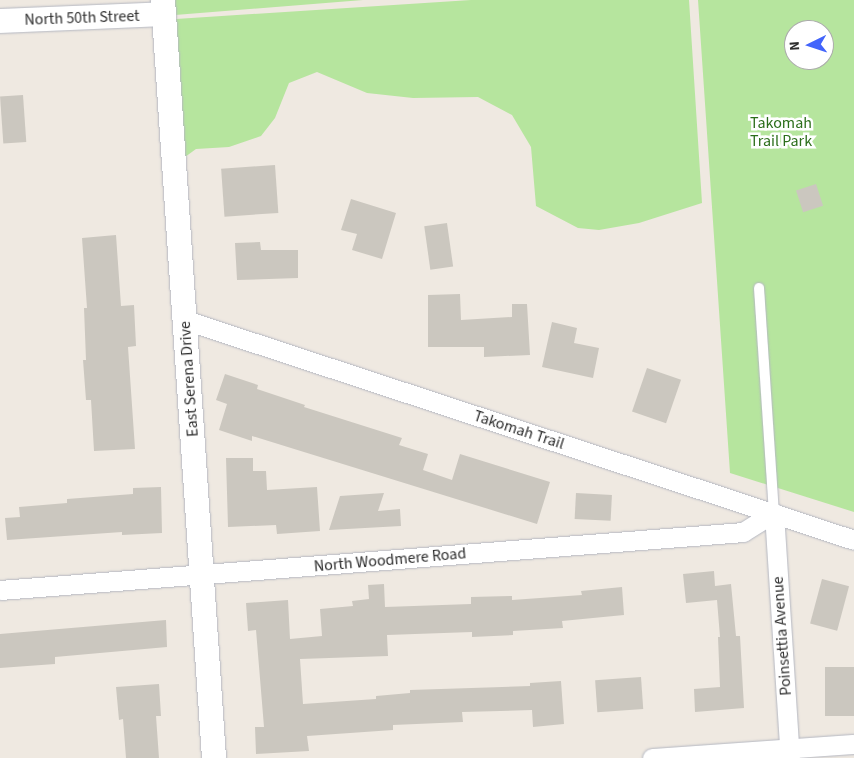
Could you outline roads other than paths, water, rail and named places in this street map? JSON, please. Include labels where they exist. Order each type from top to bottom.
[{"type":"street","name":"North 50th Street","points":[[0,21],[164,7]]},
{"type":"street","name":"East Serena Drive","points":[[164,7],[214,758]]},
{"type":"street","name":"Takomah Trail","points":[[185,320],[854,540]]},
{"type":"street","name":"North Woodmere Road","points":[[0,590],[744,532],[774,513]]},
{"type":"street","name":"Poinsettia Avenue","points":[[774,513],[790,753]]},
{"type":"street","points":[[652,758],[790,753],[854,744]]},
{"type":"lane","points":[[759,288],[774,513]]},
{"type":"park label","name":"Takomah Trail Park","points":[[781,132]]}]
